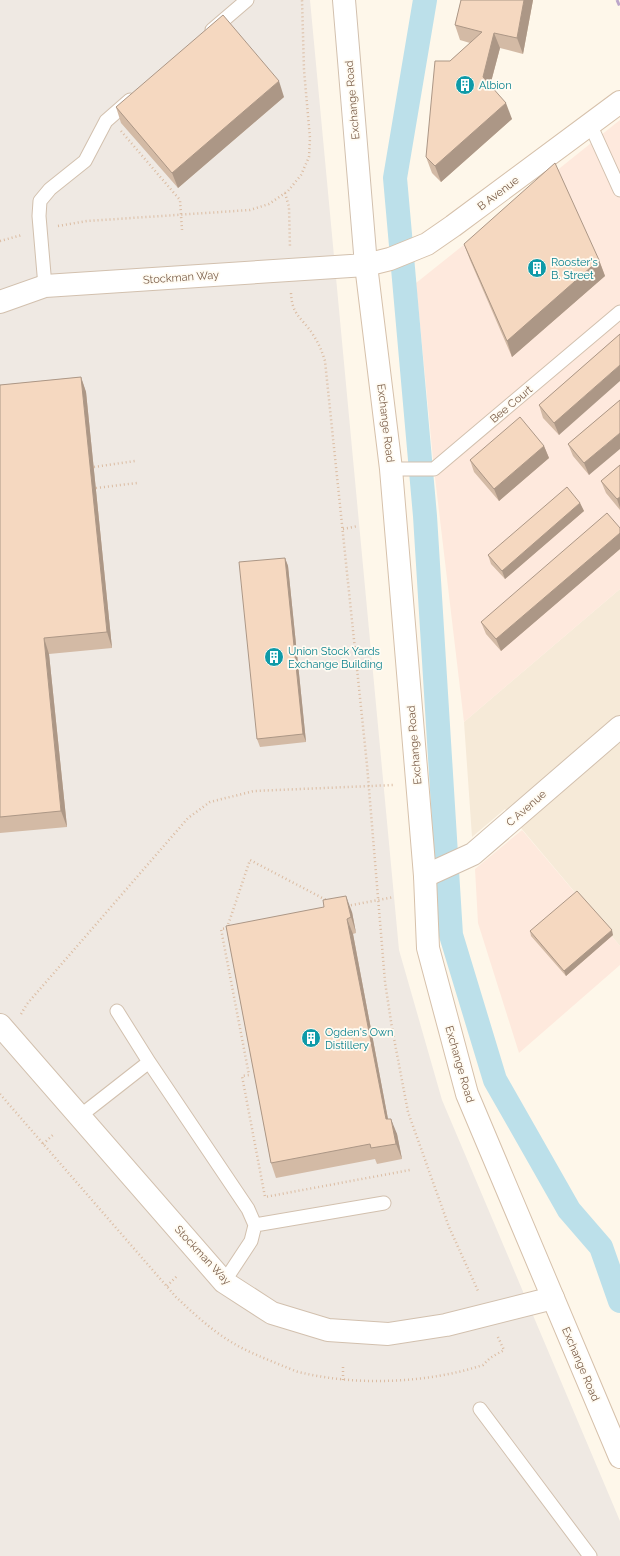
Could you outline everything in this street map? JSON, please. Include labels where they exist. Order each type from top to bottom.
[{"type":"street","name":"Exchange Road","points":[[344,0],[366,265],[391,469],[425,876],[428,948],[467,1094],[620,1457]]},
{"type":"street","name":"B Avenue","points":[[366,265],[390,259],[427,244],[620,102]]},
{"type":"street","name":"Stockman Way","points":[[0,302],[45,286],[366,265]]},
{"type":"street","name":"C Avenue","points":[[425,876],[473,854],[620,726]]},
{"type":"street","name":"Stockman Way","points":[[0,1025],[224,1282],[272,1313],[328,1330],[388,1334],[446,1325],[553,1298]]},
{"type":"lane","points":[[201,39],[247,0]]},
{"type":"lane","points":[[45,286],[40,230],[40,201],[50,189],[85,161],[106,121],[142,89]]},
{"type":"lane","points":[[590,124],[620,190]]},
{"type":"lane","name":"Bee Court","points":[[391,469],[434,469],[620,312]]},
{"type":"lane","points":[[117,1010],[248,1209],[255,1225],[251,1241],[224,1282]]},
{"type":"lane","points":[[80,1116],[150,1062]]},
{"type":"lane","points":[[255,1225],[384,1203]]},
{"type":"lane","points":[[480,1409],[590,1556]]},
{"type":"path","points":[[0,241],[40,230],[87,221],[182,216],[250,210],[269,204],[288,191],[301,175],[309,157],[310,138],[304,70],[302,0]]},
{"type":"path","points":[[121,130],[180,200],[182,230]]},
{"type":"path","points":[[285,193],[289,207]]},
{"type":"path","points":[[291,298],[294,311],[311,331],[319,344],[325,361],[369,785],[385,982],[399,1074],[408,1112],[449,1227],[504,1350]]},
{"type":"path","points":[[94,467],[135,461]]},
{"type":"path","points":[[96,488],[137,483]]},
{"type":"path","points":[[343,529],[358,526]]},
{"type":"path","points":[[24,1008],[188,818],[210,802],[254,791],[417,784]]},
{"type":"path","points":[[227,928],[250,860],[333,904]]},
{"type":"path","points":[[340,907],[394,897]]},
{"type":"path","points":[[234,927],[221,929],[249,1075],[242,1076],[265,1198],[410,1170]]},
{"type":"path","points":[[43,1144],[54,1134]]},
{"type":"path","points":[[166,1286],[178,1275]]},
{"type":"path","points":[[343,1366],[343,1380]]},
{"type":"shaded area","points":[[0,0],[310,0],[399,950],[442,1100],[620,1521],[620,1556],[0,1556]]},
{"type":"shaded area","points":[[620,120],[620,589],[464,722],[434,469],[416,283]]},
{"type":"shaded area","points":[[620,589],[620,946],[505,809],[472,837],[464,722]]},
{"type":"shaded area","points":[[522,830],[620,946],[620,965],[519,1053],[478,923],[475,869]]},
{"type":"building","name":"Albion","points":[[461,0],[524,0],[517,38],[494,33],[483,77],[506,103],[435,166],[426,157],[435,61],[450,61],[482,32],[455,25]]},
{"type":"building","points":[[223,15],[279,81],[172,173],[116,107]]},
{"type":"building","name":"Rooster's B. Street","points":[[555,163],[599,260],[507,341],[464,244]]},
{"type":"building","points":[[620,334],[620,365],[554,423],[539,405]]},
{"type":"building","points":[[81,377],[107,632],[44,638],[61,811],[0,817],[0,385]]},
{"type":"building","points":[[620,400],[620,433],[584,463],[568,444]]},
{"type":"building","points":[[520,417],[544,446],[494,489],[470,460]]},
{"type":"building","points":[[620,465],[620,497],[617,499],[601,481]]},
{"type":"building","points":[[567,487],[580,503],[502,571],[488,555]]},
{"type":"building","points":[[607,513],[620,528],[620,533],[496,639],[481,622]]},
{"type":"building","name":"Union Stock Yards Exchange Building","points":[[285,558],[303,734],[257,739],[239,562]]},
{"type":"building","points":[[577,891],[612,930],[564,971],[530,931]]},
{"type":"building","name":"Ogden's Own Distillery","points":[[346,896],[351,917],[347,919],[386,1119],[391,1119],[396,1144],[371,1148],[370,1144],[271,1163],[226,926],[324,907],[323,900]]},
{"type":"waterway","points":[[425,0],[395,178],[425,516],[451,935],[495,1080],[569,1210],[601,1247],[620,1301]]},
{"type":"railway","points":[[617,0],[620,7]]},
{"type":"place","name":"Albion","points":[[465,85]]},
{"type":"place","name":"Rooster's B. Street","points":[[537,268]]},
{"type":"place","name":"Union Stock Yards Exchange Building","points":[[274,657]]},
{"type":"place","name":"Ogden's Own Distillery","points":[[311,1038]]}]
